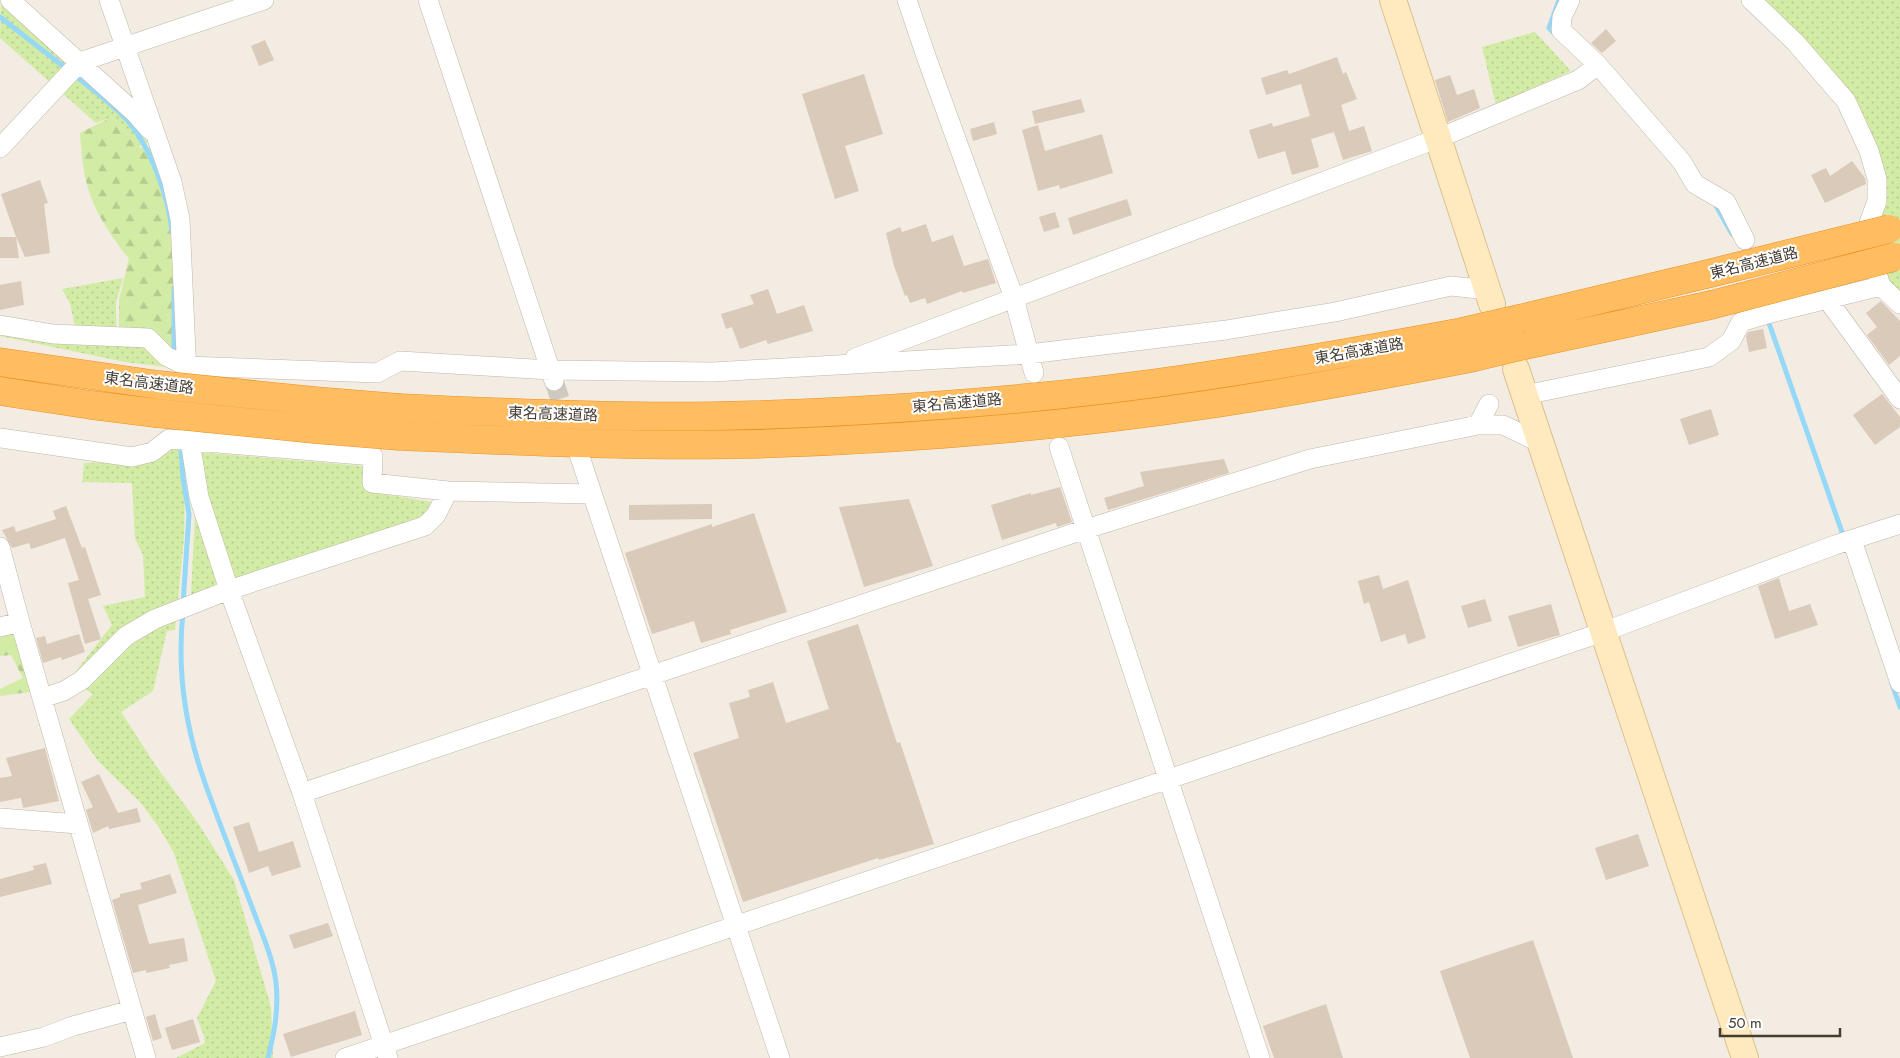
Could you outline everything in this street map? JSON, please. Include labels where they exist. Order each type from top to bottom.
[{"type":"highway","name":"東名高速道路","points":[[0,362],[159,384],[400,408],[585,415],[753,415],[903,408],[1063,394],[1196,378],[1462,332],[1703,276],[1894,227]]},
{"type":"highway","name":"東名高速道路","points":[[0,391],[155,413],[399,436],[586,444],[755,444],[907,436],[1067,422],[1204,406],[1355,381],[1472,358],[1519,358],[1897,256]]},
{"type":"street","points":[[10,0],[78,64],[135,113],[156,137]]},
{"type":"street","points":[[109,0],[172,182],[180,219],[178,362],[199,497],[229,590],[302,793],[386,1052]]},
{"type":"street","points":[[0,148],[78,64],[124,46],[264,0]]},
{"type":"street","points":[[428,0],[552,375]]},
{"type":"street","points":[[907,0],[1014,298],[1034,373]]},
{"type":"street","points":[[1393,0],[1490,297]]},
{"type":"street","points":[[1570,0],[1562,17],[1562,30],[1598,65],[1682,162],[1695,184],[1726,202],[1744,240]]},
{"type":"street","points":[[1751,0],[1795,42],[1846,101],[1869,151],[1877,179],[1877,201],[1869,223],[1871,254],[1881,286],[1900,304]]},
{"type":"street","points":[[838,365],[1439,138],[1578,80],[1598,65]]},
{"type":"street","points":[[0,325],[53,334],[148,338],[178,362],[377,374],[400,362],[552,375],[713,372],[1029,354],[1226,330],[1335,312],[1451,286],[1490,297]]},
{"type":"street","points":[[1525,395],[1708,357],[1731,341],[1741,322],[1769,309],[1827,299],[1881,286]]},
{"type":"street","points":[[1827,299],[1900,400]]},
{"type":"street","points":[[1519,358],[1525,395],[1746,1058]]},
{"type":"street","points":[[1478,426],[1488,404]]},
{"type":"street","points":[[302,793],[1086,529],[1310,459],[1478,426],[1503,425],[1541,444]]},
{"type":"street","points":[[0,438],[132,457],[152,452],[169,439],[373,456],[372,483],[448,491],[592,494]]},
{"type":"street","points":[[1059,447],[1260,1058]]},
{"type":"street","points":[[579,454],[780,1058]]},
{"type":"street","points":[[42,698],[64,691],[82,680],[126,636],[155,619],[229,590],[425,526],[436,515],[448,491]]},
{"type":"street","points":[[345,1058],[386,1052],[736,926],[1603,632],[1900,524]]},
{"type":"street","points":[[1852,540],[1900,683]]},
{"type":"street","points":[[0,547],[146,1058]]},
{"type":"street","points":[[0,627],[20,622]]},
{"type":"street","points":[[0,818],[78,824]]},
{"type":"street","points":[[0,1046],[44,1037],[73,1026],[132,1010]]},
{"type":"green space","points":[[1,0],[153,140],[138,147],[112,117],[96,123],[0,38]]},
{"type":"green space","points":[[1751,0],[1900,0],[1900,302],[1881,286],[1877,186],[1846,101]]},
{"type":"green space","points":[[1535,32],[1571,71],[1496,105],[1482,47]]},
{"type":"green space","points":[[112,117],[138,147],[147,149],[154,144],[177,232],[179,353],[119,331],[119,300],[129,258],[120,248],[104,223],[92,199],[85,175],[80,133]]},
{"type":"green space","points":[[123,278],[116,302],[116,332],[75,327],[70,303],[62,289]]},
{"type":"green space","points":[[0,324],[140,342],[175,368],[125,362],[0,336]]},
{"type":"green space","points":[[186,442],[184,538],[175,630],[167,631],[153,691],[121,712],[156,766],[198,823],[234,880],[271,1007],[273,1058],[176,1058],[205,1043],[197,1018],[216,981],[174,853],[158,826],[140,802],[98,761],[69,719],[93,694],[69,680],[112,625],[103,606],[145,597],[143,555],[135,539],[132,483],[82,482],[84,463],[156,461],[173,444]]},
{"type":"green space","points":[[198,452],[363,466],[365,491],[432,502],[422,516],[352,543],[191,596]]},
{"type":"green space","points":[[10,631],[23,650],[30,692],[0,696],[0,689],[23,678],[11,655],[0,656],[0,633]]},
{"type":"building","points":[[1606,29],[1616,41],[1602,53],[1591,43]]},
{"type":"building","points":[[265,40],[274,60],[259,66],[251,46]]},
{"type":"building","points":[[1337,57],[1343,74],[1346,72],[1357,99],[1341,105],[1349,131],[1364,126],[1372,151],[1343,160],[1334,132],[1311,139],[1319,167],[1292,175],[1285,151],[1258,159],[1249,130],[1272,123],[1273,127],[1310,116],[1301,84],[1266,95],[1261,78],[1287,70],[1289,74]]},
{"type":"building","points":[[864,74],[883,134],[845,146],[859,191],[835,199],[802,94]]},
{"type":"building","points":[[1450,75],[1457,95],[1474,89],[1480,108],[1448,122],[1435,80]]},
{"type":"building","points":[[1081,99],[1085,112],[1035,124],[1032,111]]},
{"type":"building","points":[[994,122],[997,134],[973,141],[970,129]]},
{"type":"building","points":[[1038,125],[1045,151],[1102,134],[1113,173],[1060,189],[1059,185],[1038,191],[1022,130]]},
{"type":"building","points":[[1852,161],[1865,178],[1866,184],[1825,203],[1811,175],[1826,168],[1830,176]]},
{"type":"building","points":[[40,180],[48,203],[44,204],[50,253],[25,257],[1,194]]},
{"type":"building","points":[[1127,199],[1132,215],[1073,235],[1068,218]]},
{"type":"building","points":[[1055,212],[1060,227],[1044,232],[1039,217]]},
{"type":"building","points":[[926,224],[932,242],[953,235],[964,266],[988,259],[996,283],[963,293],[962,291],[927,304],[925,298],[910,303],[907,295],[905,296],[894,266],[886,233],[900,227],[902,232]]},
{"type":"building","points":[[0,237],[16,237],[19,258],[0,258]]},
{"type":"building","points":[[21,281],[24,305],[0,310],[0,285]]},
{"type":"building","points":[[768,289],[777,314],[804,305],[813,331],[768,344],[766,340],[740,349],[732,327],[726,329],[721,314],[754,304],[750,295]]},
{"type":"building","points":[[1881,301],[1900,321],[1900,356],[1889,365],[1867,335],[1877,327],[1866,313]]},
{"type":"building","points":[[1763,329],[1767,348],[1749,352],[1746,337],[1748,332]]},
{"type":"building","points":[[1882,394],[1900,417],[1900,427],[1875,445],[1853,415]]},
{"type":"building","points":[[1711,409],[1719,435],[1689,445],[1680,419]]},
{"type":"building","points":[[1224,459],[1229,473],[1108,510],[1104,498],[1144,486],[1140,472]]},
{"type":"building","points":[[1060,487],[1072,522],[1057,527],[1056,523],[1002,540],[991,505],[1031,493],[1031,495]]},
{"type":"building","points":[[909,499],[933,566],[864,587],[839,507]]},
{"type":"building","points":[[712,504],[712,519],[629,520],[629,505]]},
{"type":"building","points":[[66,506],[82,548],[85,547],[101,595],[88,599],[101,639],[85,644],[68,583],[79,580],[65,538],[31,549],[29,543],[12,548],[2,530],[14,526],[16,532],[56,519],[53,511]]},
{"type":"building","points":[[754,513],[787,612],[730,630],[731,634],[701,643],[694,621],[652,634],[625,553],[712,524],[712,527]]},
{"type":"building","points":[[1379,575],[1383,589],[1408,580],[1426,638],[1408,644],[1405,634],[1381,642],[1369,602],[1364,604],[1358,581]]},
{"type":"building","points":[[1779,578],[1789,611],[1810,604],[1818,625],[1775,639],[1758,586]]},
{"type":"building","points":[[1485,599],[1492,621],[1468,628],[1461,606]]},
{"type":"building","points":[[1551,604],[1560,635],[1518,647],[1508,616]]},
{"type":"building","points":[[858,624],[897,743],[900,742],[934,844],[879,860],[878,858],[743,902],[693,753],[739,738],[729,703],[750,697],[748,690],[773,682],[786,723],[829,709],[807,641]]},
{"type":"building","points":[[79,634],[85,652],[62,660],[61,657],[43,663],[36,638],[45,636],[47,644]]},
{"type":"building","points":[[45,748],[59,801],[23,808],[21,798],[0,802],[0,778],[12,776],[6,758]]},
{"type":"building","points":[[99,774],[118,813],[137,808],[141,822],[109,829],[108,826],[93,833],[86,810],[93,807],[81,782]]},
{"type":"building","points":[[249,822],[259,852],[293,841],[301,867],[272,876],[268,866],[249,873],[233,827]]},
{"type":"building","points":[[1638,834],[1649,866],[1606,880],[1595,848]]},
{"type":"building","points":[[46,863],[52,884],[0,897],[0,879],[34,870],[33,866]]},
{"type":"building","points":[[170,874],[177,893],[138,905],[149,944],[184,938],[188,961],[169,965],[170,968],[146,973],[146,970],[133,973],[112,900],[120,897],[120,894],[142,889],[140,883]]},
{"type":"building","points":[[328,923],[333,936],[294,949],[289,935]]},
{"type":"building","points":[[1533,940],[1573,1058],[1470,1058],[1440,971]]},
{"type":"building","points":[[1326,1004],[1343,1058],[1274,1058],[1263,1026]]},
{"type":"building","points":[[355,1011],[362,1035],[291,1057],[283,1034]]},
{"type":"building","points":[[155,1014],[162,1038],[153,1041],[146,1017]]},
{"type":"building","points":[[193,1019],[200,1042],[172,1050],[165,1028]]},
{"type":"waterway","points":[[1556,35],[1549,28],[1559,0]]},
{"type":"waterway","points":[[0,17],[68,70]]},
{"type":"waterway","points":[[74,75],[101,96],[127,120],[135,131],[151,158],[163,188],[172,232]]},
{"type":"waterway","points":[[1715,204],[1732,234]]},
{"type":"waterway","points":[[174,288],[174,355]]},
{"type":"waterway","points":[[1769,323],[1843,535]]},
{"type":"waterway","points":[[179,423],[183,478],[189,514],[183,604]]},
{"type":"waterway","points":[[183,612],[181,633],[182,676],[187,718],[197,760],[266,945],[276,983],[274,1031],[268,1058]]},
{"type":"waterway","points":[[1892,684],[1900,707]]},
{"type":"tunnel","points":[[554,381],[578,453]]}]
